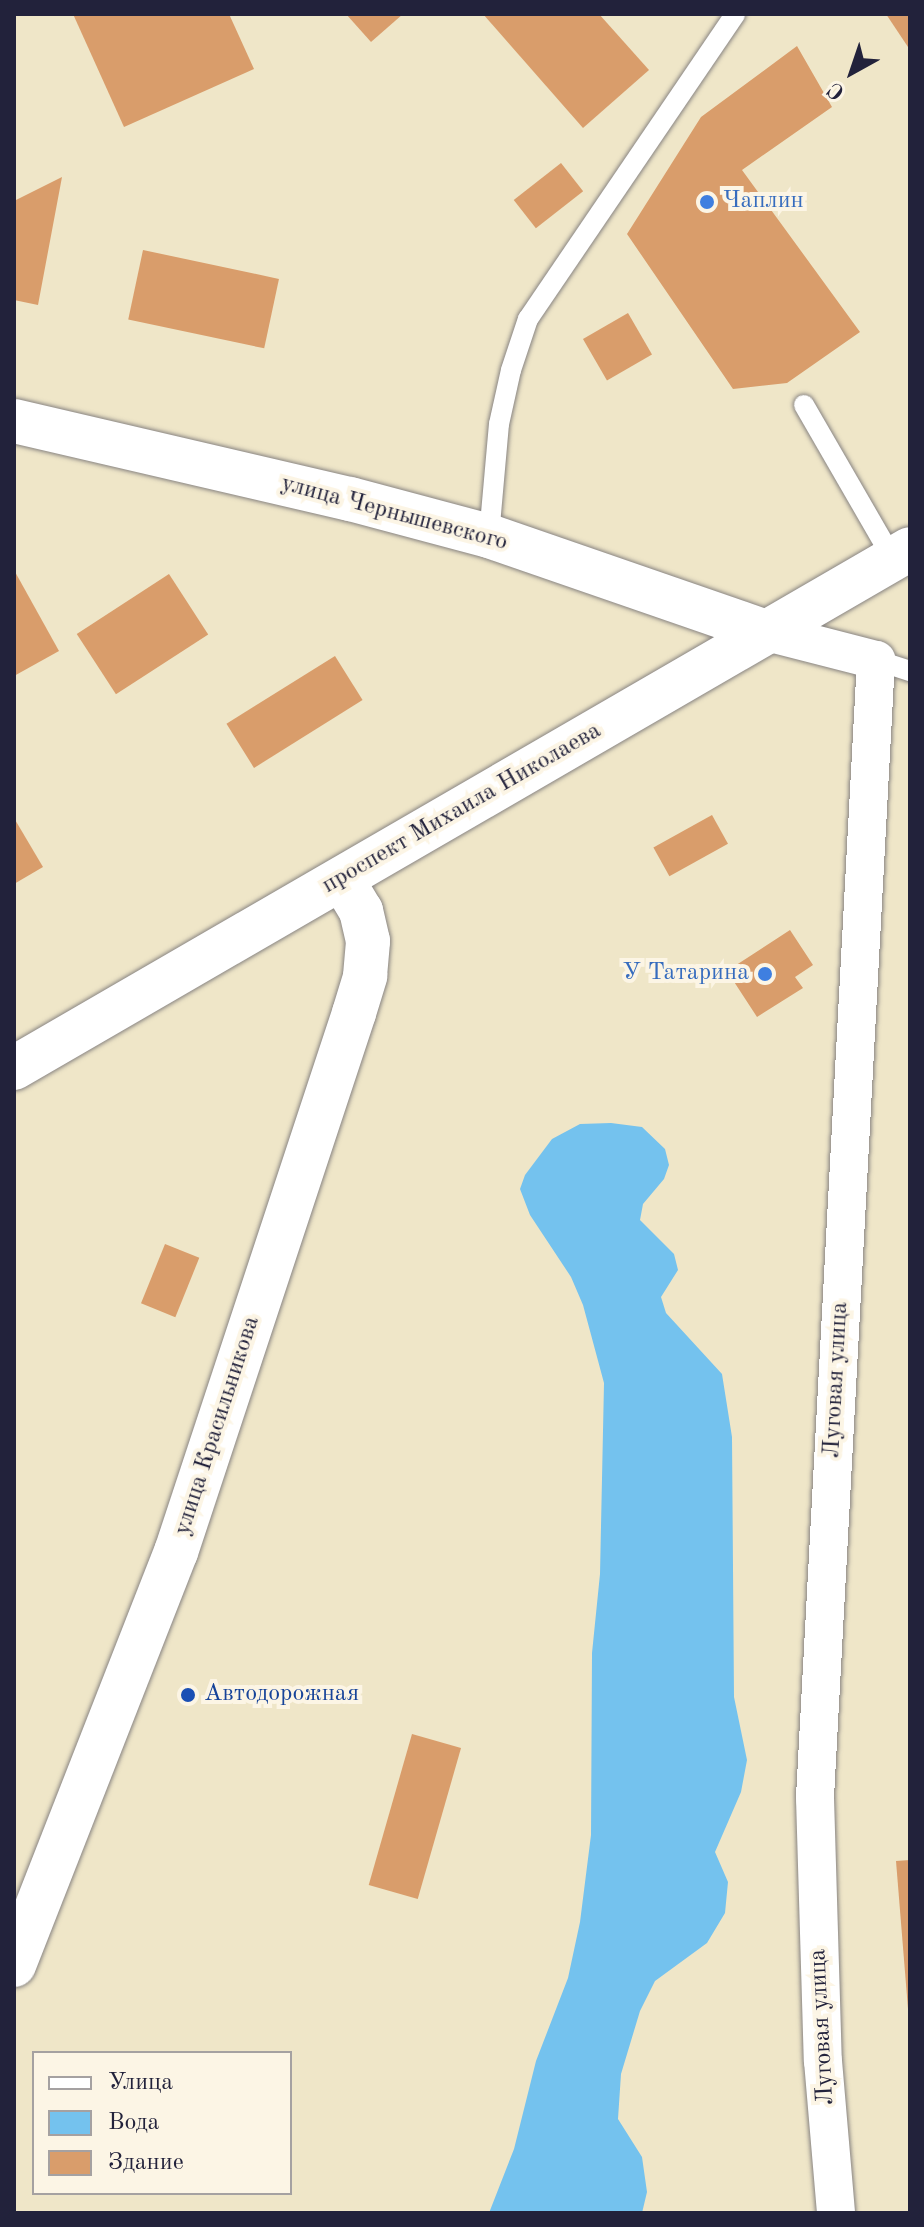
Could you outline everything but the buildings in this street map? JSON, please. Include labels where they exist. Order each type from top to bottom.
[{"type":"main road","name":"улица Чернышевского","points":[[14,421],[350,499],[489,536],[767,632]]},
{"type":"main road","name":"проспект Михаила Николаева","points":[[14,1068],[902,554]]},
{"type":"main road","name":"улица Красильникова","points":[[14,1965],[176,1552],[354,1013],[365,976],[368,941],[361,911],[342,879]]},
{"type":"street","name":"Луговая улица","points":[[767,632],[893,665],[815,1798],[823,2061],[836,2213]]},
{"type":"lane","points":[[489,536],[499,424],[511,370],[528,319],[735,14]]},
{"type":"lane","points":[[804,405],[902,554]]},
{"type":"water","points":[[611,1123],[642,1127],[665,1149],[669,1165],[664,1179],[643,1204],[640,1220],[674,1254],[678,1270],[661,1297],[666,1313],[722,1374],[732,1437],[734,1697],[747,1760],[741,1792],[715,1852],[728,1882],[725,1913],[707,1943],[655,1981],[640,2011],[621,2074],[618,2119],[642,2157],[647,2192],[642,2213],[489,2213],[514,2149],[536,2061],[568,1978],[580,1922],[591,1835],[592,1653],[600,1574],[604,1383],[583,1305],[571,1277],[530,1215],[520,1189],[525,1175],[552,1139],[580,1124]]},
{"type":"place","name":"Чаплин","points":[[707,202]]},
{"type":"place","name":"У Татарина","points":[[765,974]]},
{"type":"place","name":"Автодорожная","points":[[188,1695]]}]
